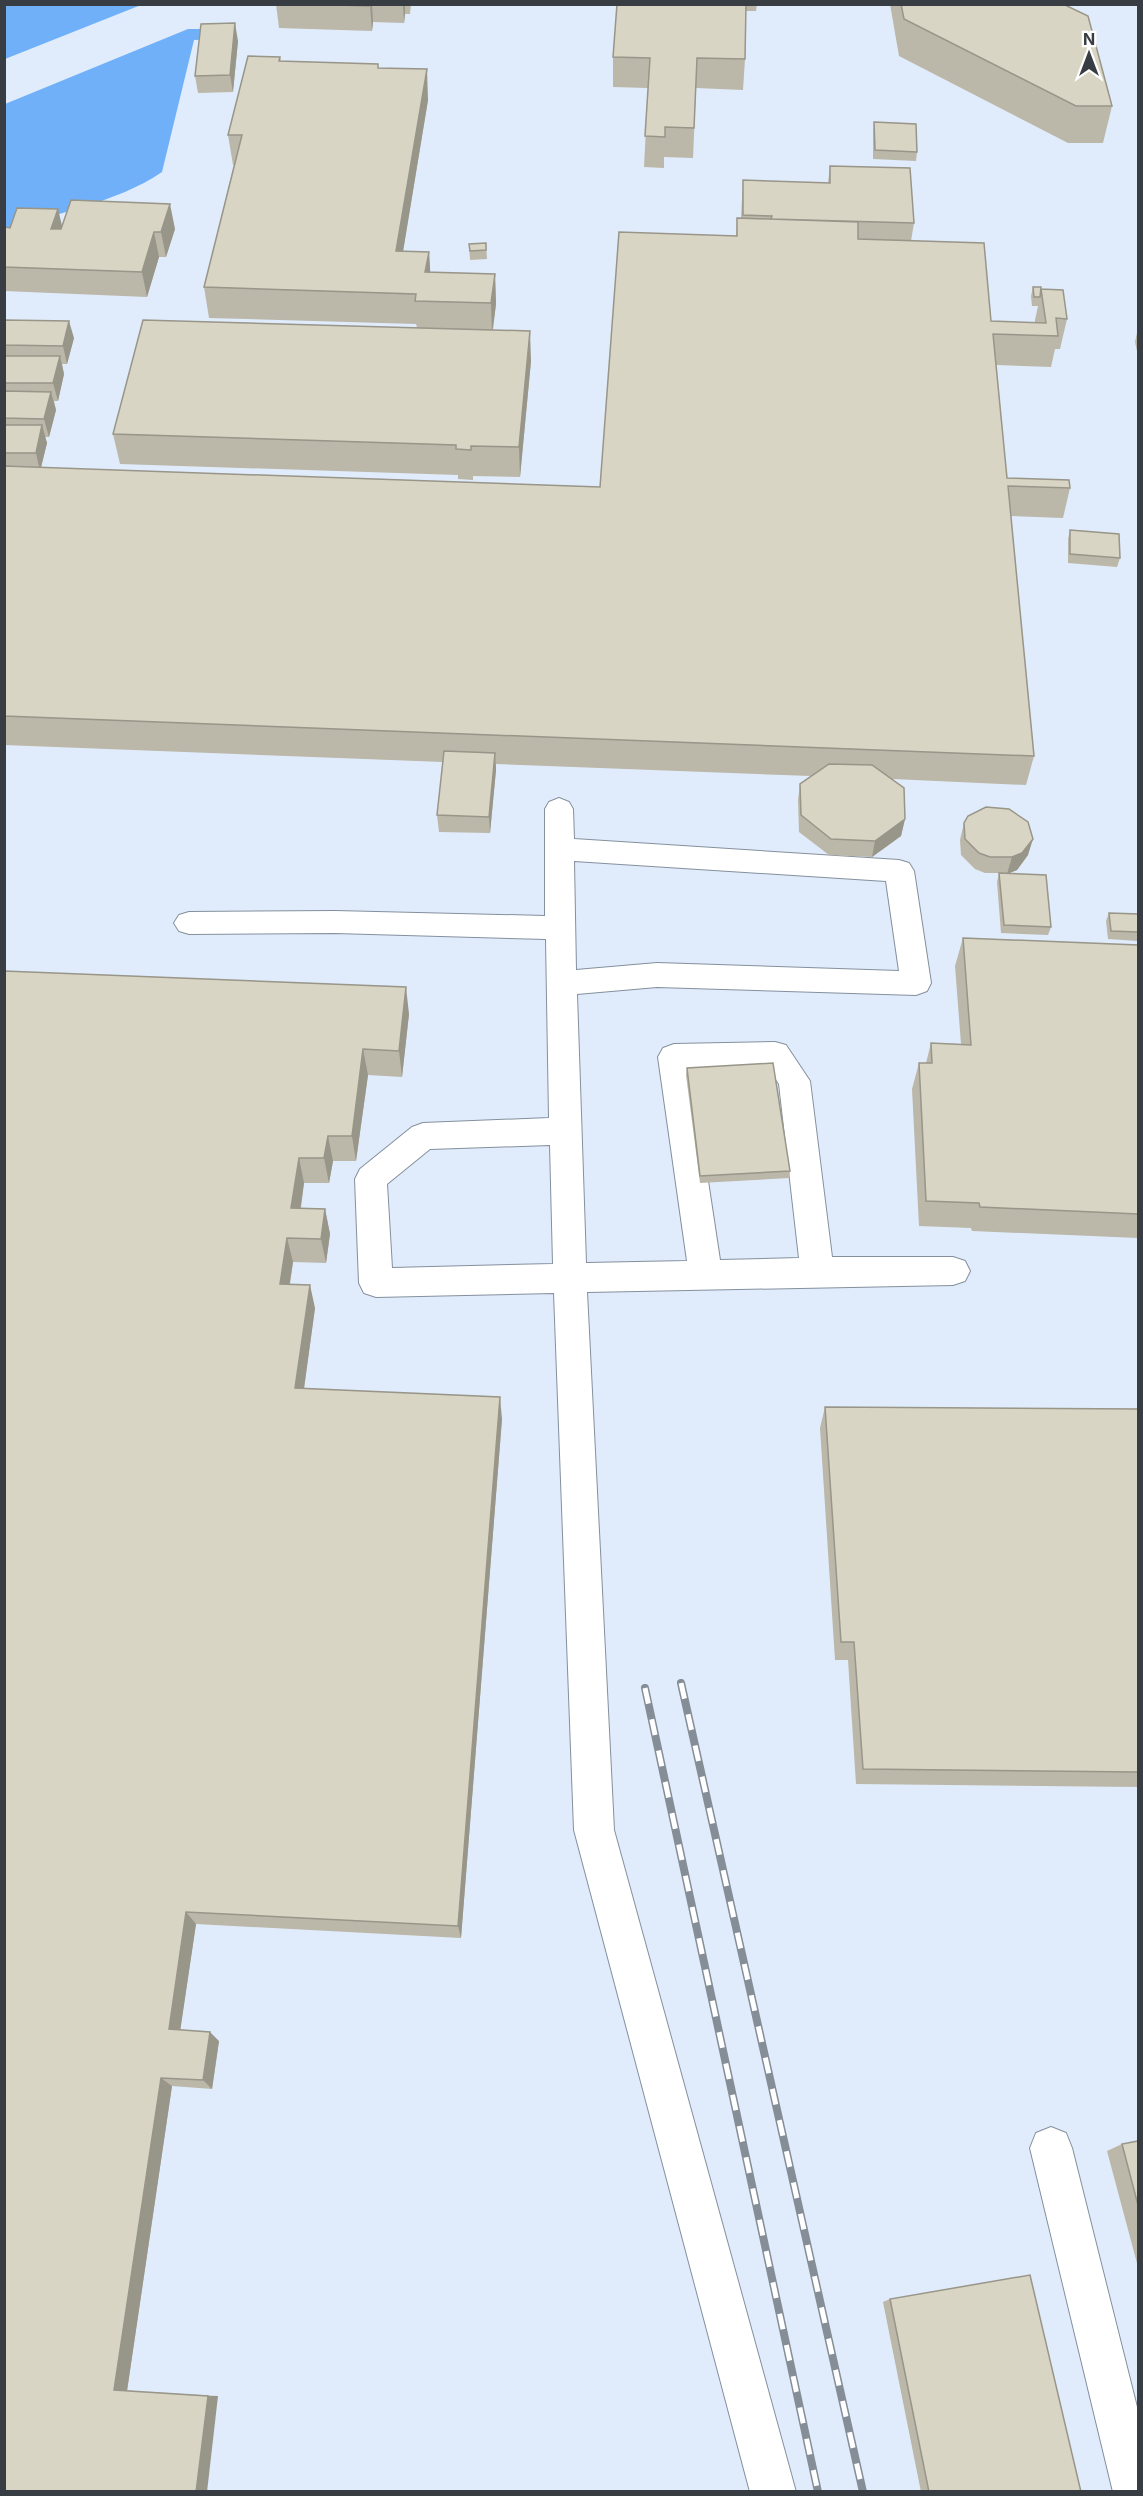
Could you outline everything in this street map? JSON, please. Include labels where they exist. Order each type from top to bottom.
[{"type":"lane","points":[[559,809],[561,983],[570,1280],[594,1830],[773,2492]]},
{"type":"lane","points":[[560,849],[899,871],[916,983],[657,975],[561,983]]},
{"type":"lane","points":[[189,923],[335,922],[560,928]]},
{"type":"lane","points":[[705,1274],[674,1057],[775,1054],[794,1081],[818,1270]]},
{"type":"lane","points":[[567,1131],[423,1136],[371,1179],[376,1283],[570,1280],[818,1270],[952,1271]]},
{"type":"lane","points":[[1051,2148],[1136,2492]]},
{"type":"water","points":[[5,4],[141,4],[141,5],[5,59]]},
{"type":"water","points":[[188,29],[227,29],[223,39],[194,40],[162,172],[144,183],[105,200],[5,232],[5,104]]},
{"type":"building","points":[[305,4],[370,4],[369,6]]},
{"type":"building","points":[[617,4],[746,4],[745,59],[697,58],[694,128],[665,127],[665,137],[645,136],[650,58],[613,57]]},
{"type":"building","points":[[901,4],[1063,4],[1088,16],[1112,106],[1076,106],[904,19]]},
{"type":"building","points":[[235,23],[230,75],[195,76],[201,24]]},
{"type":"building","points":[[248,56],[280,57],[279,61],[378,64],[378,68],[427,69],[396,251],[429,252],[425,272],[495,274],[491,303],[415,301],[416,294],[204,287],[242,135],[228,135]]},
{"type":"building","points":[[874,122],[916,124],[917,152],[875,150]]},
{"type":"building","points":[[830,166],[910,168],[914,223],[771,219],[772,216],[743,215],[743,180],[830,183]]},
{"type":"building","points":[[71,200],[170,204],[161,232],[154,232],[142,272],[4,267],[4,229],[5,227],[10,228],[17,208],[58,209],[51,229],[61,229]]},
{"type":"building","points":[[737,218],[858,222],[858,239],[984,243],[991,321],[1046,323],[1041,289],[1063,290],[1067,319],[1056,318],[1058,336],[993,334],[1007,478],[1069,480],[1070,488],[1008,486],[1034,756],[4,716],[4,466],[600,487],[619,232],[737,236]]},
{"type":"building","points":[[486,243],[486,250],[470,251],[469,244]]},
{"type":"building","points":[[1033,287],[1041,287],[1040,297],[1034,297]]},
{"type":"building","points":[[4,320],[69,321],[63,346],[4,345]]},
{"type":"building","points":[[143,320],[530,331],[519,447],[471,446],[471,450],[456,449],[456,445],[113,434]]},
{"type":"building","points":[[4,356],[60,356],[53,383],[4,383]]},
{"type":"building","points":[[4,391],[51,392],[44,419],[4,418]]},
{"type":"building","points":[[4,425],[42,425],[36,453],[4,453]]},
{"type":"building","points":[[1070,530],[1119,534],[1120,558],[1070,554]]},
{"type":"building","points":[[444,751],[495,753],[489,817],[437,815]]},
{"type":"building","points":[[829,764],[872,765],[904,788],[905,819],[875,841],[831,839],[801,815],[800,784]]},
{"type":"building","points":[[986,807],[1009,809],[1028,822],[1033,839],[1022,853],[1012,857],[990,857],[979,853],[965,839],[964,823],[968,816]]},
{"type":"building","points":[[999,873],[1046,875],[1051,927],[1004,925]]},
{"type":"building","points":[[1109,913],[1138,914],[1138,932],[1111,931]]},
{"type":"building","points":[[963,938],[1138,945],[1138,1214],[980,1207],[979,1203],[926,1201],[919,1063],[932,1063],[931,1043],[971,1045]]},
{"type":"building","points":[[4,971],[406,987],[399,1051],[363,1049],[352,1136],[328,1136],[324,1158],[299,1158],[291,1208],[325,1209],[321,1239],[287,1238],[280,1284],[310,1285],[295,1388],[500,1397],[458,1926],[186,1912],[169,2029],[210,2032],[203,2080],[161,2078],[114,2390],[208,2396],[196,2492],[4,2492]]},
{"type":"building","points":[[773,1063],[790,1171],[700,1176],[687,1068]]},
{"type":"building","points":[[825,1407],[1138,1409],[1138,1772],[863,1769],[854,1642],[841,1642]]},
{"type":"building","points":[[1138,2141],[1138,2205],[1122,2144]]},
{"type":"building","points":[[1030,2275],[1081,2492],[929,2492],[890,2299]]},
{"type":"railway","points":[[681,1683],[863,2492]]},
{"type":"railway","points":[[645,1688],[818,2492]]}]
